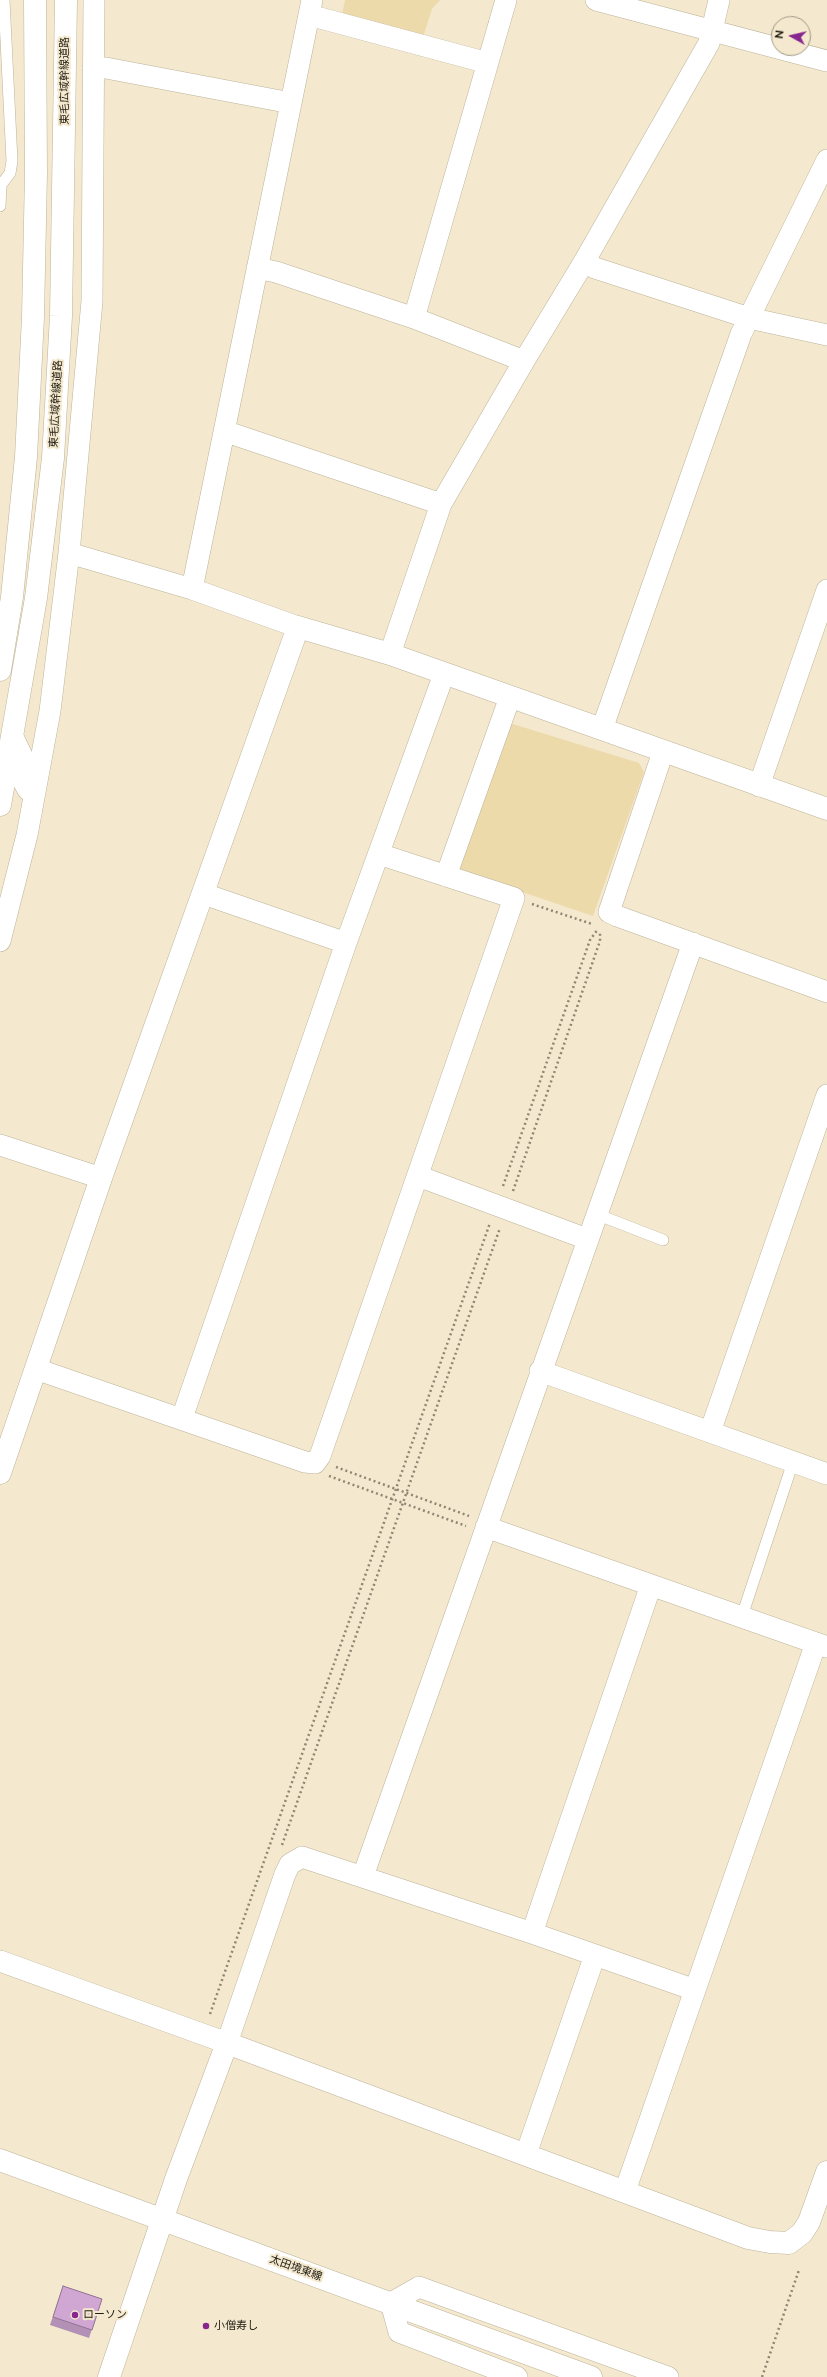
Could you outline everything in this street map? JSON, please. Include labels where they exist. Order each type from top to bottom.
[{"type":"main road","points":[[0,670],[12,597],[26,457],[33,325],[36,173],[35,0]]},
{"type":"main road","name":"東毛広域幹線道路","points":[[0,805],[36,598],[53,458],[61,316],[66,0]]},
{"type":"main road","points":[[0,1473],[101,1178],[204,894],[298,627],[390,654],[827,809]]},
{"type":"main road","points":[[109,2377],[176,2179],[227,2043],[748,2238],[770,2242],[789,2243],[802,2233],[810,2222],[827,2172]]},
{"type":"main road","name":"太田境東線","points":[[0,2160],[591,2377]]},
{"type":"street","points":[[0,941],[27,835],[50,711],[69,553],[92,301],[92,68],[94,0]]},
{"type":"street","points":[[414,318],[506,0]]},
{"type":"street","points":[[596,0],[827,61]]},
{"type":"street","points":[[390,654],[441,504],[524,361],[584,262],[709,43],[719,0]]},
{"type":"street","points":[[192,589],[311,8],[488,63]]},
{"type":"street","points":[[92,68],[106,68],[291,102]]},
{"type":"street","points":[[602,729],[738,342],[827,160]]},
{"type":"street","points":[[584,262],[595,268],[749,318],[827,335]]},
{"type":"street","points":[[257,268],[276,272],[414,318],[524,361]]},
{"type":"street","points":[[224,431],[441,504]]},
{"type":"street","points":[[69,553],[192,589],[298,627]]},
{"type":"street","points":[[759,786],[827,590]]},
{"type":"street","points":[[182,1418],[346,943],[444,674]]},
{"type":"street","points":[[446,876],[510,697]]},
{"type":"street","points":[[13,737],[26,764],[23,781],[33,804]]},
{"type":"street","points":[[605,919],[663,752]]},
{"type":"street","points":[[36,1369],[182,1418],[305,1462],[315,1463],[320,1456],[514,898],[379,854]]},
{"type":"street","points":[[204,894],[346,943]]},
{"type":"street","points":[[605,919],[617,916],[827,992]]},
{"type":"street","points":[[363,1876],[692,943]]},
{"type":"street","points":[[710,1432],[827,1096]]},
{"type":"street","points":[[0,1145],[101,1178]]},
{"type":"street","points":[[418,1176],[587,1239]]},
{"type":"street","points":[[540,1371],[827,1474]]},
{"type":"street","points":[[486,1527],[822,1645],[695,1990],[625,2191]]},
{"type":"street","points":[[532,1933],[651,1585]]},
{"type":"street","points":[[0,1961],[227,2043],[290,1864],[302,1857],[532,1933],[695,1990]]},
{"type":"street","points":[[526,2154],[595,1955]]},
{"type":"street","points":[[517,2377],[399,2332],[391,2303],[419,2287],[668,2377]]},
{"type":"lane","points":[[0,206],[1,185],[10,173],[12,161],[4,0]]},
{"type":"lane","points":[[596,1214],[664,1240]]},
{"type":"lane","points":[[742,1616],[793,1462]]},
{"type":"path","points":[[514,898],[605,919]]},
{"type":"path","points":[[281,1847],[403,1503],[590,940],[605,919]]},
{"type":"path","points":[[210,2014],[392,1498],[600,941],[605,919]]},
{"type":"path","points":[[315,1463],[330,1465],[472,1517],[486,1527]]},
{"type":"path","points":[[315,1463],[325,1475],[470,1527],[486,1527]]},
{"type":"path","points":[[762,2377],[800,2270]]},
{"type":"shaded area","points":[[345,0],[440,0],[432,9],[423,37],[342,15]]},
{"type":"shaded area","points":[[513,724],[639,763],[644,772],[593,916],[460,871],[457,863],[507,726]]},
{"type":"building","name":"ローソン","points":[[63,2286],[102,2299],[92,2330],[53,2317]]},
{"type":"place","name":"ローソン","points":[[75,2315]]},
{"type":"place","name":"小僧寿し","points":[[206,2326]]}]
